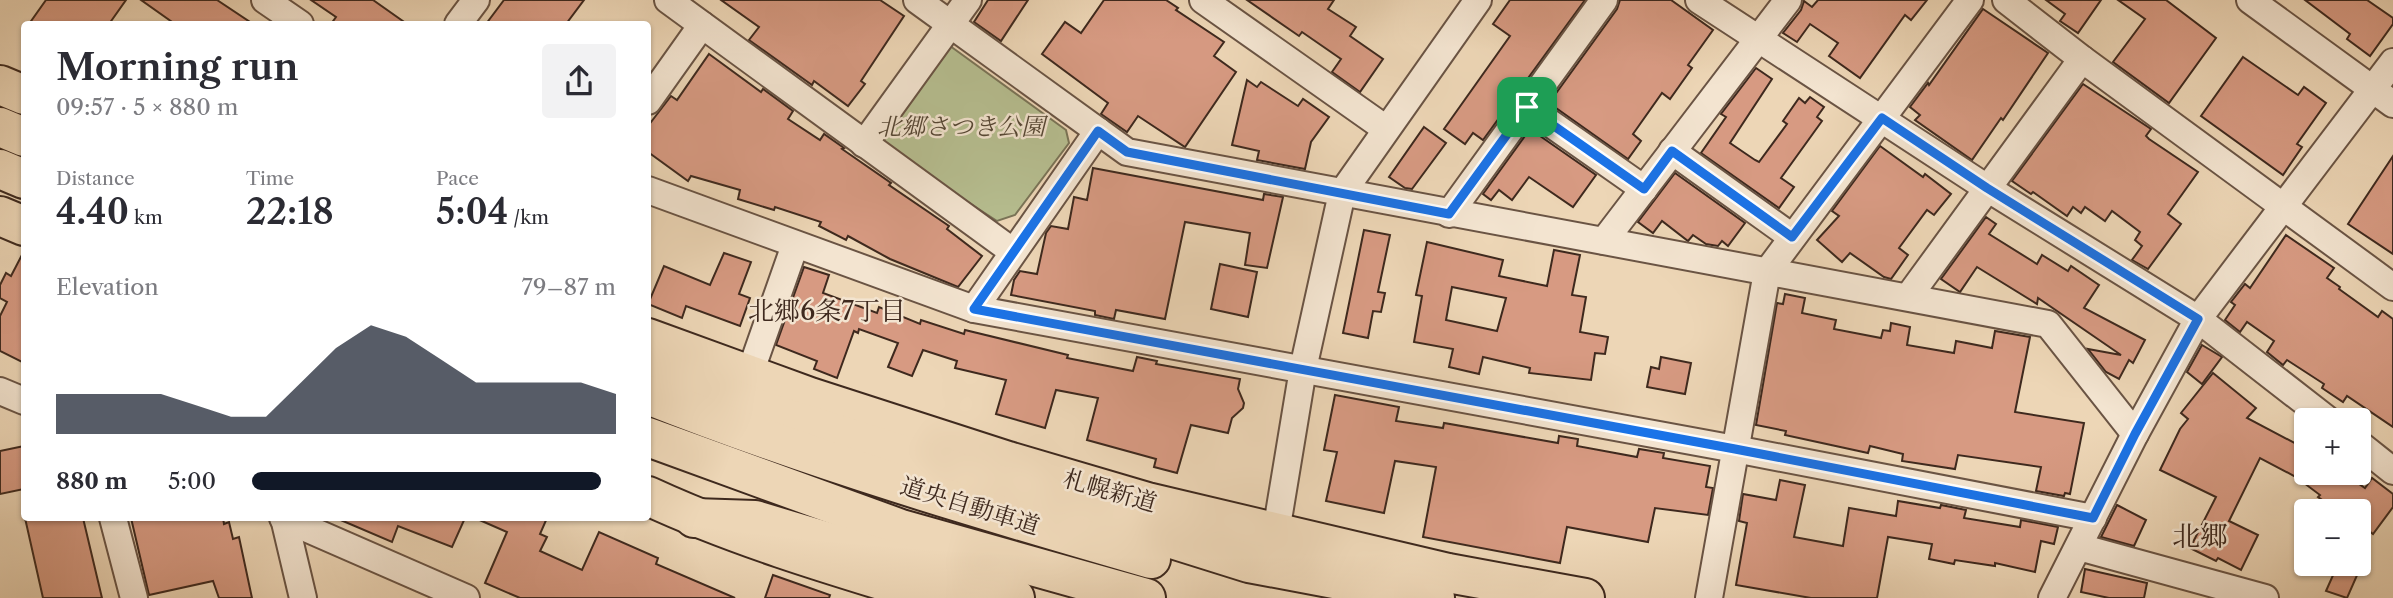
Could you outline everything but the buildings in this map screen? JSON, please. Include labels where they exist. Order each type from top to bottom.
[{"type":"highway","points":[[0,85],[21,94]]},
{"type":"highway","points":[[0,127],[21,136]]},
{"type":"highway","points":[[0,169],[21,178]]},
{"type":"highway","points":[[0,216],[21,225]]},
{"type":"highway","name":"札幌新道","points":[[651,339],[749,376],[1147,502],[1448,573],[1585,598]]},
{"type":"highway","points":[[651,368],[770,413],[1249,563],[1435,598]]},
{"type":"highway","name":"道央自動車道","points":[[651,396],[711,421],[913,489],[1227,582],[1299,598]]},
{"type":"highway","name":"道央自動車道","points":[[651,438],[901,529],[1146,598]]},
{"type":"highway","points":[[651,497],[859,586],[940,598]]},
{"type":"highway","points":[[694,518],[755,520],[1015,598]]},
{"type":"street","points":[[265,0],[296,21]]},
{"type":"street","points":[[460,21],[476,0]]},
{"type":"street","points":[[668,0],[1012,251]]},
{"type":"street","points":[[916,0],[1127,152],[2048,324],[2135,434]]},
{"type":"street","points":[[864,145],[968,0]]},
{"type":"street","points":[[1203,0],[1386,129]]},
{"type":"street","points":[[1449,214],[1604,0]]},
{"type":"street","points":[[1699,0],[1987,188],[2198,319],[2313,408]]},
{"type":"street","points":[[1604,241],[1788,0]]},
{"type":"street","points":[[1709,598],[1767,272],[1970,0]]},
{"type":"street","points":[[2006,0],[2082,59],[2393,287]]},
{"type":"street","points":[[2250,0],[2383,97]]},
{"type":"street","points":[[1276,532],[1303,369],[1342,193],[1468,4]]},
{"type":"street","points":[[651,97],[702,25]]},
{"type":"street","points":[[1909,296],[2082,59]]},
{"type":"street","points":[[2052,598],[2135,434],[2198,319],[2283,207],[2383,97],[2393,62]]},
{"type":"street","points":[[1527,107],[1644,189]]},
{"type":"street","points":[[974,309],[1098,131]]},
{"type":"street","points":[[1672,151],[1792,237]]},
{"type":"street","points":[[651,191],[974,309],[2093,518]]},
{"type":"street","points":[[749,376],[795,245]]},
{"type":"street","points":[[0,391],[21,400]]},
{"type":"street","points":[[2371,454],[2393,471]]},
{"type":"street","points":[[114,521],[134,598]]},
{"type":"street","points":[[284,521],[303,598]]},
{"type":"street","points":[[290,521],[466,598]]},
{"type":"street","points":[[2079,547],[2265,598]]},
{"type":"green space","name":"北郷さつき公園","points":[[946,43],[1066,130],[1069,143],[1015,215],[997,221],[882,146],[881,134]]},
{"type":"district","name":"北郷6条7丁目","points":[[827,311]]},
{"type":"district","name":"北郷","points":[[2200,536]]},
{"type":"route","points":[[1527,107],[1644,189],[1672,151],[1792,237],[1882,118],[1987,188],[2198,319],[2093,518],[974,309],[1098,131],[1127,152],[1449,214],[1527,107]]}]
